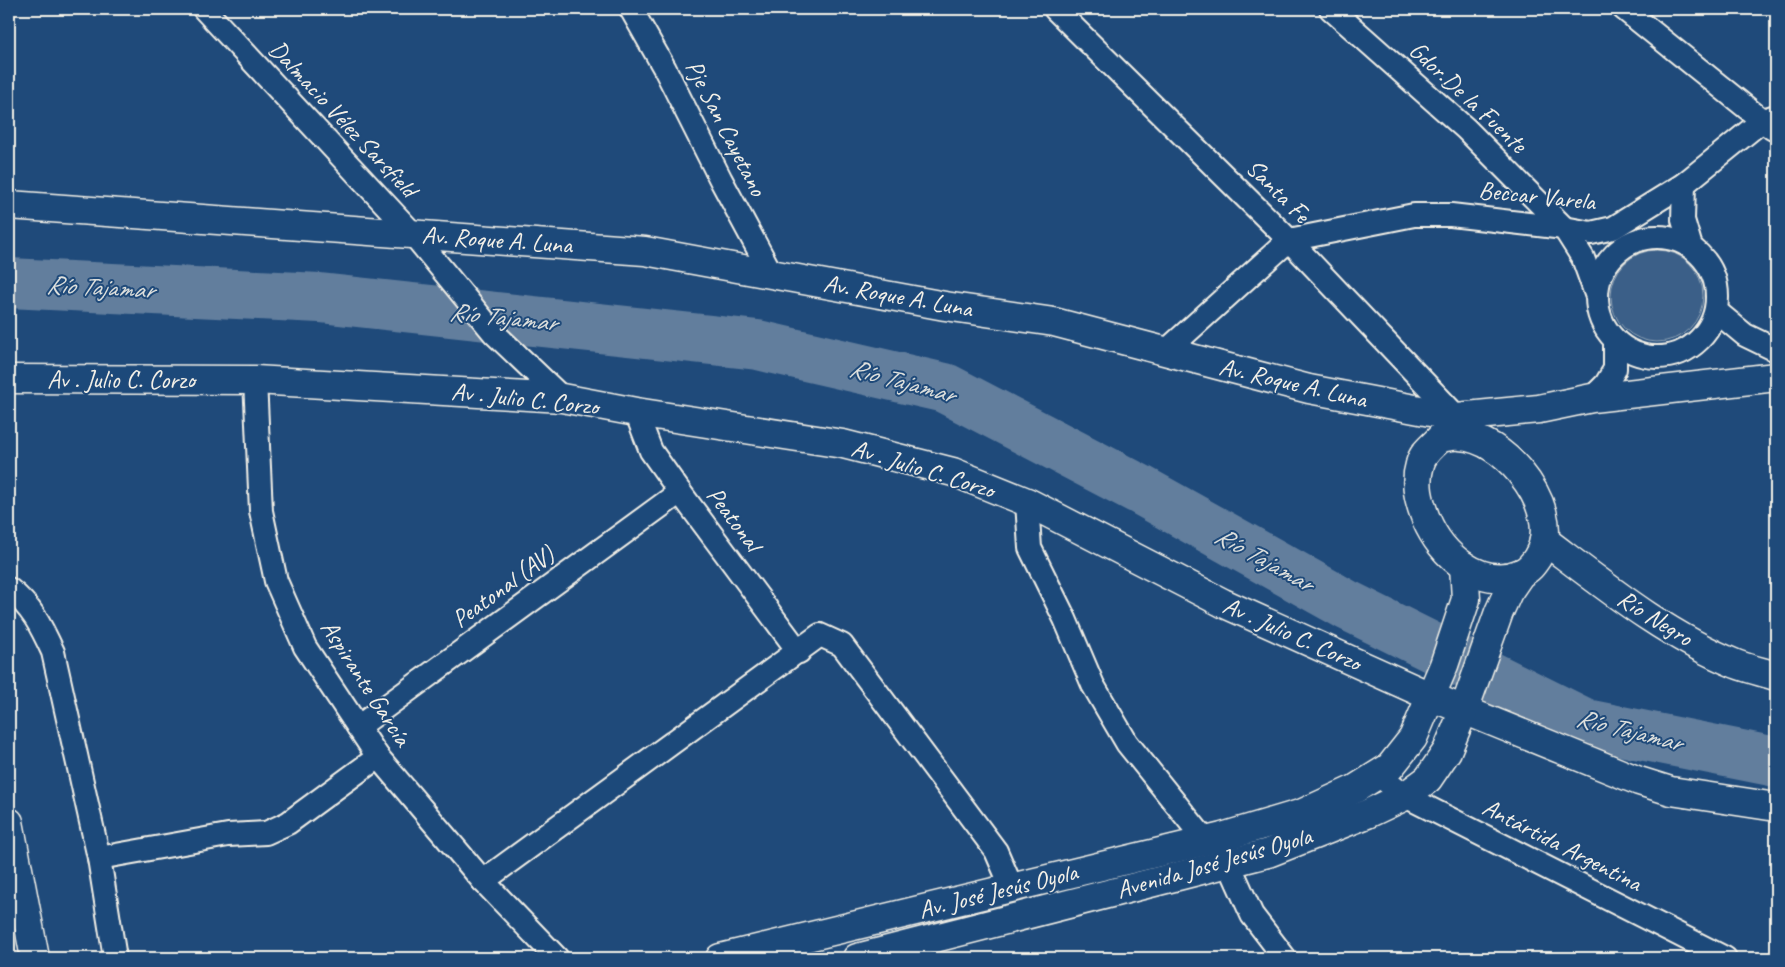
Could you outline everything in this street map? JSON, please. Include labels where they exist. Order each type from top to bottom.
[{"type":"street","name":"Dalmacio Vélez Sarsfield","points":[[204,9],[413,234],[494,333],[562,398]]},
{"type":"street","name":"Pje San Cayetano","points":[[630,9],[665,68],[721,180],[771,273]]},
{"type":"street","name":"Santa Fe","points":[[1055,9],[1289,240],[1449,428]]},
{"type":"street","name":"Gdor.De la Fuente","points":[[1331,9],[1466,129],[1564,228],[1583,258],[1596,294]]},
{"type":"street","points":[[1624,9],[1772,122]]},
{"type":"street","name":"Beccar Varela","points":[[1289,240],[1414,215],[1451,215],[1564,228],[1591,233],[1613,228],[1684,184],[1772,122]]},
{"type":"street","points":[[1684,184],[1683,220],[1691,247]]},
{"type":"street","name":"Av. Roque A. Luna","points":[[9,205],[645,251],[945,306],[1054,322],[1310,389],[1449,428],[1592,398],[1776,377]]},
{"type":"street","points":[[1656,237],[1674,239],[1691,247],[1704,259],[1713,275],[1717,293],[1716,311],[1709,328],[1698,342],[1683,352],[1674,355],[1647,357],[1630,352],[1615,341],[1604,327],[1598,311],[1596,294],[1604,266],[1614,254],[1638,240],[1656,237]]},
{"type":"street","points":[[1165,352],[1289,240]]},
{"type":"street","points":[[1716,311],[1745,335],[1776,350]]},
{"type":"street","points":[[1592,398],[1606,384],[1615,369],[1615,341]]},
{"type":"street","name":"Av . Julio C. Corzo","points":[[9,379],[255,380],[562,398],[636,412],[843,444],[953,472],[1027,502],[1223,603],[1432,697],[1630,778],[1671,791],[1776,807]]},
{"type":"street","name":"Aspirante García","points":[[255,380],[261,511],[276,580],[305,647],[378,757],[483,881],[557,958]]},
{"type":"street","name":"Peatonal","points":[[636,412],[651,451],[799,652]]},
{"type":"street","points":[[1449,428],[1495,448],[1531,485],[1542,508],[1546,532],[1541,552],[1532,566],[1521,573],[1500,577],[1485,576],[1472,572],[1448,554],[1431,531],[1418,500],[1417,481],[1420,463],[1427,450],[1449,428]]},
{"type":"street","name":"Peatonal (AV)","points":[[358,726],[680,492]]},
{"type":"street","points":[[1027,502],[1030,548],[1065,619],[1093,685],[1127,743],[1205,840]]},
{"type":"street","name":"Río Negro","points":[[1544,540],[1634,608],[1694,644],[1737,665],[1776,676]]},
{"type":"street","points":[[1432,697],[1466,599],[1464,566]]},
{"type":"street","name":"Avenida José Jesús Oyola","points":[[857,958],[1268,853],[1358,818],[1405,796],[1428,779],[1447,751],[1505,598],[1521,573]]},
{"type":"street","points":[[9,589],[21,599],[39,620],[53,652],[99,858],[115,958]]},
{"type":"street","points":[[483,881],[820,635],[842,645],[996,851],[1012,888]]},
{"type":"street","name":"Av. José Jesús Oyola","points":[[720,958],[1222,837],[1304,813],[1355,789],[1390,767],[1413,738],[1432,697]]},
{"type":"street","points":[[99,858],[228,835],[266,833],[288,823],[378,757]]},
{"type":"street","name":"Antártida Argentina","points":[[1378,775],[1405,796],[1725,958]]},
{"type":"street","points":[[9,822],[35,958]]},
{"type":"street","points":[[1230,864],[1252,915],[1285,958]]},
{"type":"shaded area","points":[[1657,250],[1675,253],[1690,263],[1700,278],[1703,296],[1700,314],[1690,329],[1675,339],[1657,342],[1639,339],[1624,329],[1614,314],[1611,296],[1614,278],[1624,263],[1639,253]]},
{"type":"waterway","name":"Río Tajamar","points":[[9,283],[320,298],[758,345],[945,388],[1139,489],[1347,605],[1586,724],[1776,762]]}]
